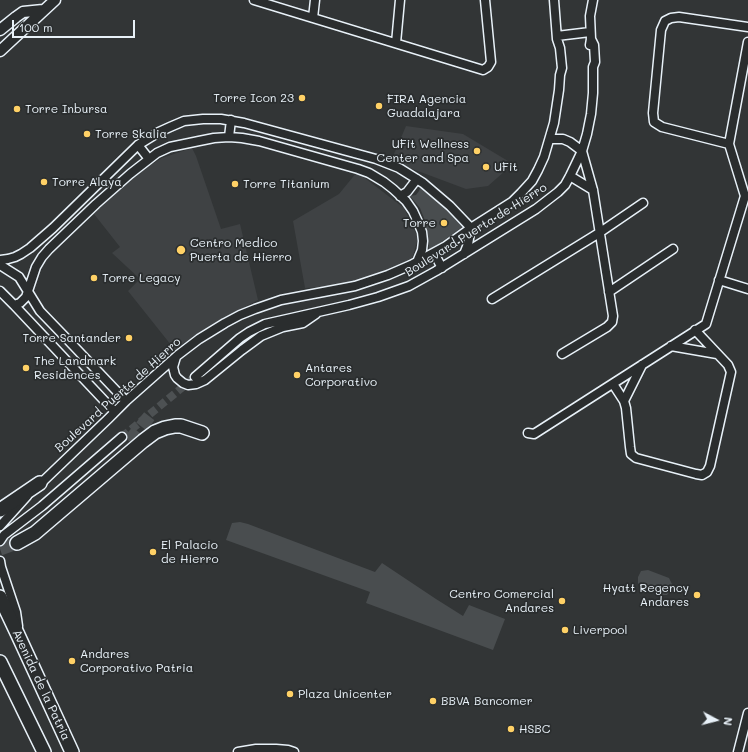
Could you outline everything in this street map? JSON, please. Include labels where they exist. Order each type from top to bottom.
[{"type":"main road","points":[[126,439],[29,529],[18,543],[35,533],[155,432],[165,428],[182,426],[202,433]]},
{"type":"main road","points":[[0,510],[40,483]]},
{"type":"main road","name":"Avenida de la Patria","points":[[0,597],[72,752]]},
{"type":"main road","points":[[0,662],[44,752]]},
{"type":"street","points":[[0,51],[55,0]]},
{"type":"street","points":[[254,0],[480,69],[486,69],[491,62],[485,0]]},
{"type":"street","points":[[313,18],[315,0]]},
{"type":"street","points":[[396,43],[400,0]]},
{"type":"street","name":"Boulevard Puerta de Hierro","points":[[0,526],[40,483],[126,401],[178,355],[199,339],[240,315],[281,300],[355,286],[388,276],[446,246],[512,202],[532,181],[538,170],[550,139],[557,106],[562,68],[560,48],[557,38],[554,0]]},
{"type":"street","name":"Boulevard Puerta de Hierro","points":[[195,377],[240,338],[257,327],[275,321],[349,305],[409,286],[442,268],[536,209],[558,192],[565,185],[582,151],[592,109],[594,79],[590,46],[590,16],[592,0]]},
{"type":"street","points":[[0,30],[23,12],[43,10]]},
{"type":"street","points":[[729,144],[662,127],[654,122],[653,113],[661,30],[665,21],[671,18],[679,17],[748,26]]},
{"type":"street","points":[[557,38],[591,36]]},
{"type":"street","points":[[528,433],[534,434],[706,324],[719,280],[744,211],[746,196],[729,144],[748,42]]},
{"type":"street","points":[[0,260],[8,259],[21,254],[30,248],[53,228],[138,145],[159,132],[184,121],[203,119],[221,119],[244,123],[376,159],[399,168],[417,179],[450,206],[471,228],[468,244],[464,254]]},
{"type":"street","points":[[229,138],[230,120]]},
{"type":"street","points":[[14,305],[23,300],[28,292],[36,267],[42,257],[111,190],[157,153],[170,147],[199,141],[242,138],[259,141],[369,172],[384,182],[406,201],[413,211],[422,232],[423,241],[422,250],[417,262]]},
{"type":"street","points":[[550,139],[563,139],[570,142],[582,151],[593,190],[613,316],[612,322],[608,327],[562,354]]},
{"type":"street","points":[[138,145],[149,159]]},
{"type":"street","points":[[570,176],[593,190]]},
{"type":"street","points":[[400,196],[407,192],[417,179]]},
{"type":"street","points":[[492,299],[643,203]]},
{"type":"street","points":[[609,292],[673,249]]},
{"type":"street","points":[[434,253],[442,268]]},
{"type":"street","points":[[0,265],[19,278],[40,311],[126,401]]},
{"type":"street","points":[[719,280],[748,289]]},
{"type":"street","points":[[0,291],[115,412]]},
{"type":"street","points":[[178,355],[175,358],[173,367],[174,375],[183,383],[188,385],[196,384],[205,380],[261,336],[283,327],[303,323],[319,311]]},
{"type":"street","points":[[613,384],[624,401],[626,408],[631,454],[636,458],[696,474],[702,475],[708,472],[731,372],[728,365],[696,330]]},
{"type":"street","points":[[671,346],[717,354]]},
{"type":"street","points":[[624,401],[642,365]]},
{"type":"street","points":[[0,541],[4,536],[126,439]]},
{"type":"street","points":[[0,561],[16,612],[18,635]]},
{"type":"street","points":[[738,752],[748,713]]},
{"type":"street","points":[[238,752],[256,749],[276,749],[294,752]]},
{"type":"shaded area","points":[[406,126],[463,134],[513,164],[488,186],[466,189],[391,161]]},
{"type":"shaded area","name":"Centro Medico Puerta de Hierro","points":[[192,148],[221,229],[240,224],[258,300],[220,320],[175,350],[128,291],[140,279],[112,253],[120,247],[94,214],[123,185],[147,167],[162,158]]},
{"type":"shaded area","points":[[357,172],[404,208],[418,238],[412,259],[355,285],[305,288],[293,221],[339,194]]},
{"type":"shaded area","points":[[421,185],[465,225],[429,251],[426,223],[420,208],[410,196],[416,195]]},
{"type":"shaded area","points":[[240,522],[375,572],[382,563],[463,616],[469,605],[505,619],[493,650],[366,603],[370,592],[226,540],[232,523]]},
{"type":"shaded area","points":[[648,570],[669,578],[672,584],[671,590],[667,595],[661,595],[641,587],[638,583],[638,577],[641,571]]},
{"type":"tunnel","points":[[122,437],[195,377]]},
{"type":"tunnel","points":[[129,441],[151,414]]},
{"type":"tunnel","points":[[0,549],[17,543]]},
{"type":"place","name":"Torre Icon 23","points":[[302,98]]},
{"type":"place","name":"FIRA Agencia Guadalajara","points":[[379,106]]},
{"type":"place","name":"Torre Inbursa","points":[[17,109]]},
{"type":"place","name":"Torre Skalia","points":[[87,134]]},
{"type":"place","name":"UFit Wellness Center and Spa","points":[[477,151]]},
{"type":"place","name":"UFit","points":[[486,167]]},
{"type":"place","name":"Torre Alaya","points":[[44,182]]},
{"type":"place","name":"Torre Titanium","points":[[235,184]]},
{"type":"place","name":"Torre","points":[[444,223]]},
{"type":"place","name":"Centro Medico Puerta de Hierro","points":[[181,250]]},
{"type":"place","name":"Torre Legacy","points":[[94,278]]},
{"type":"place","name":"Torre Santander","points":[[129,338]]},
{"type":"place","name":"The Landmark Residences","points":[[26,368]]},
{"type":"place","name":"Antares Corporativo","points":[[297,375]]},
{"type":"place","name":"El Palacio de Hierro","points":[[153,552]]},
{"type":"place","name":"Hyatt Regency Andares","points":[[697,595]]},
{"type":"place","name":"Centro Comercial Andares","points":[[562,601]]},
{"type":"place","name":"Liverpool","points":[[565,630]]},
{"type":"place","name":"Andares Corporativo Patria","points":[[72,661]]},
{"type":"place","name":"Plaza Unicenter","points":[[290,694]]},
{"type":"place","name":"BBVA Bancomer","points":[[433,701]]},
{"type":"place","name":"HSBC","points":[[511,729]]}]
